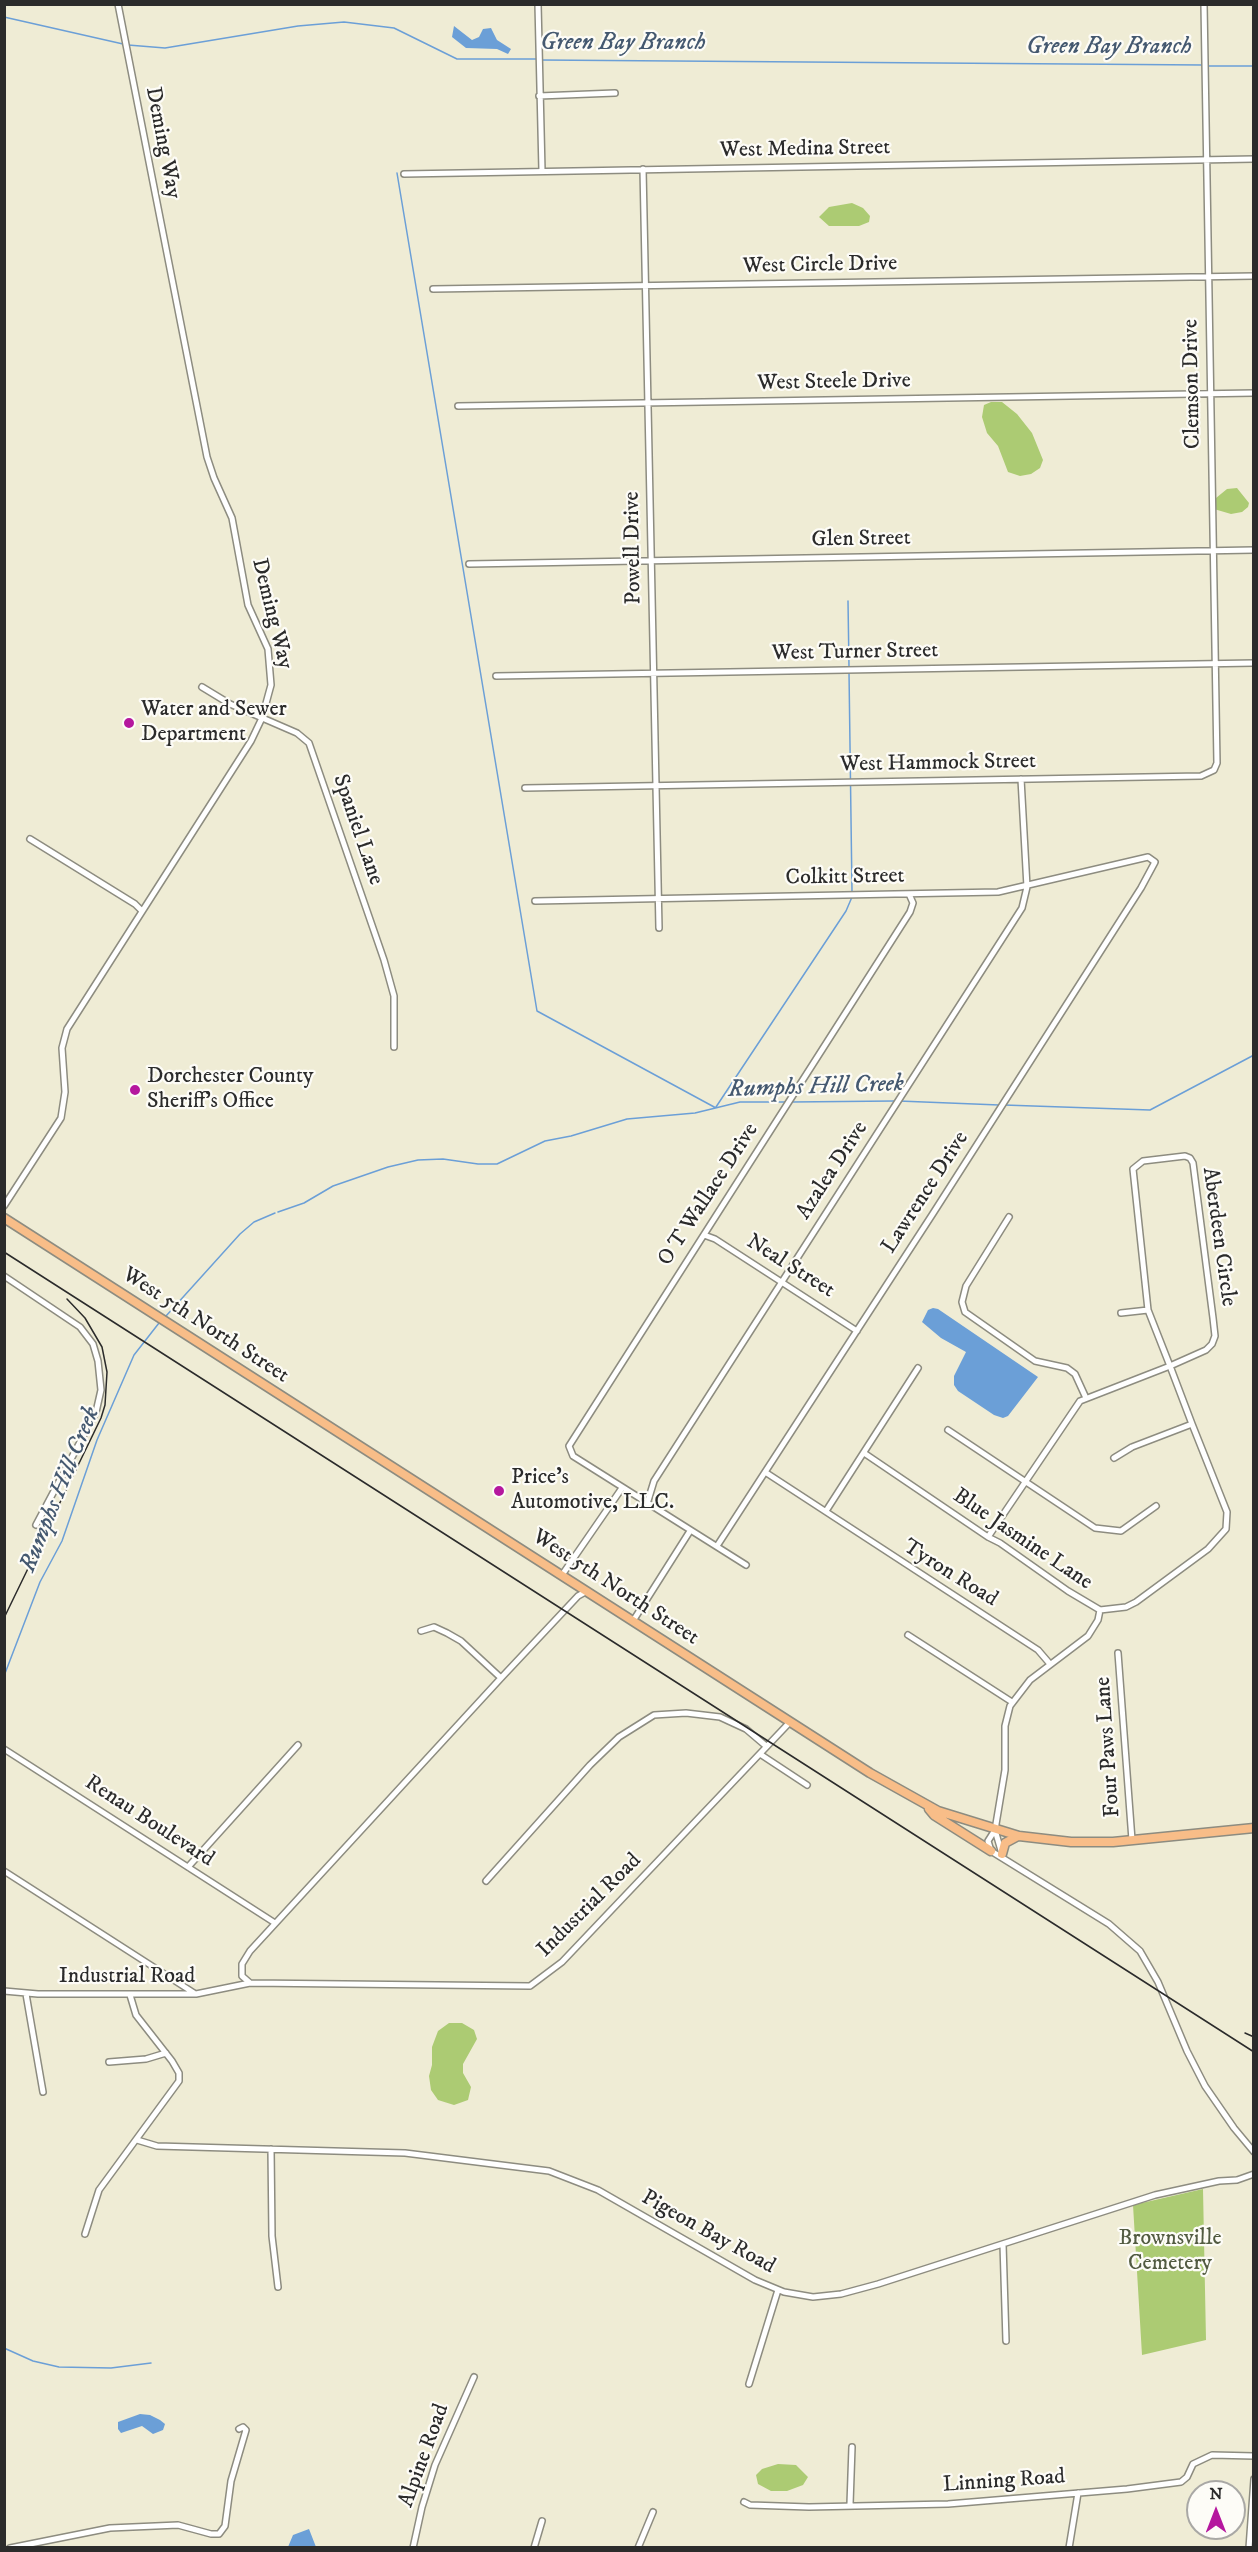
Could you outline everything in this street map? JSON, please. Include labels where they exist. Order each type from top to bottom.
[{"type":"main road","name":"West 5th North Street","points":[[4,1218],[870,1773],[928,1806],[995,1830],[1019,1836],[1071,1842],[1132,1840],[1254,1828]]},
{"type":"main road","points":[[928,1806],[933,1815],[991,1851]]},
{"type":"main road","points":[[1002,1854],[1005,1843],[1019,1836]]},
{"type":"street","name":"Deming Way","points":[[4,1206],[61,1118],[65,1092],[62,1048],[67,1029],[246,748],[262,718],[271,685],[270,662],[248,605],[232,518],[207,457],[118,4]]},
{"type":"street","points":[[538,4],[542,171]]},
{"type":"street","name":"Clemson Drive","points":[[1204,4],[1217,764]]},
{"type":"street","points":[[539,96],[615,93]]},
{"type":"street","name":"West Medina Street","points":[[404,174],[1254,159]]},
{"type":"street","name":"Powell Drive","points":[[644,169],[654,784],[659,928]]},
{"type":"street","name":"West Circle Drive","points":[[434,289],[1254,276]]},
{"type":"street","name":"West Steele Drive","points":[[458,406],[1254,393]]},
{"type":"street","name":"Glen Street","points":[[470,564],[1254,550]]},
{"type":"street","name":"West Turner Street","points":[[496,676],[1254,663]]},
{"type":"street","name":"Spaniel Lane","points":[[202,687],[297,733],[309,743],[384,960],[394,996],[394,1047]]},
{"type":"street","name":"West Hammock Street","points":[[525,788],[1201,776],[1209,774],[1217,764]]},
{"type":"street","name":"Azalea Drive","points":[[647,1504],[654,1481],[1018,914],[1027,887],[1021,779]]},
{"type":"street","points":[[30,839],[121,895],[142,912]]},
{"type":"street","name":"Colkitt Street","points":[[535,901],[998,892],[1152,857]]},
{"type":"street","name":"Lawrence Drive","points":[[717,1545],[1141,888],[1155,865],[1152,857]]},
{"type":"street","name":"O T Wallace Drive","points":[[622,1488],[571,1453],[569,1446],[574,1435],[910,912],[913,903],[909,894]]},
{"type":"street","name":"Aberdeen Circle","points":[[1185,1156],[1193,1163],[1215,1336],[1206,1350],[1170,1366],[1148,1310],[1132,1169],[1143,1161],[1185,1156]]},
{"type":"street","points":[[1010,1217],[966,1286],[962,1302],[965,1312],[1035,1361],[1067,1368],[1076,1374],[1086,1398]]},
{"type":"street","name":"Neal Street","points":[[704,1235],[715,1239],[857,1331]]},
{"type":"street","points":[[4,1276],[80,1327],[93,1344],[98,1361],[101,1390],[96,1412],[36,1526]]},
{"type":"street","points":[[1121,1313],[1148,1310]]},
{"type":"street","points":[[988,1537],[1077,1405],[1086,1398],[1170,1366]]},
{"type":"street","name":"Blue Jasmine Lane","points":[[864,1453],[1100,1610],[1126,1607],[1208,1549],[1229,1529],[1227,1512],[1170,1366]]},
{"type":"street","points":[[828,1513],[918,1368]]},
{"type":"street","points":[[1114,1458],[1132,1447],[1192,1424]]},
{"type":"street","points":[[948,1430],[1102,1531],[1121,1531],[1156,1506]]},
{"type":"street","name":"Tyron Road","points":[[765,1472],[1038,1650],[1050,1664]]},
{"type":"street","points":[[562,1575],[622,1488],[746,1565]]},
{"type":"street","points":[[633,1621],[690,1531]]},
{"type":"street","points":[[250,1983],[242,1976],[242,1964],[275,1923],[578,1596],[587,1591]]},
{"type":"street","points":[[1100,1610],[1098,1620],[1088,1636],[1030,1680],[1012,1702],[1005,1726],[1005,1770],[995,1830],[988,1841],[991,1851],[1109,1924],[1140,1951],[1161,1988],[1195,2069],[1234,2128],[1254,2152]]},
{"type":"street","points":[[422,1631],[434,1627],[461,1641],[501,1678]]},
{"type":"street","points":[[908,1635],[1012,1702]]},
{"type":"street","name":"Four Paws Lane","points":[[1118,1653],[1132,1840]]},
{"type":"street","points":[[486,1881],[611,1744],[654,1715],[686,1713],[720,1717],[746,1729],[766,1746]]},
{"type":"street","name":"Industrial Road","points":[[4,1991],[26,1994],[196,1994],[250,1983],[530,1986],[562,1962],[790,1722]]},
{"type":"street","points":[[188,1867],[298,1745]]},
{"type":"street","name":"Renau Boulevard","points":[[4,1749],[275,1923]]},
{"type":"street","points":[[760,1754],[807,1785]]},
{"type":"street","points":[[995,1830],[1002,1854],[1015,1865]]},
{"type":"street","points":[[4,1871],[196,1994]]},
{"type":"street","points":[[26,1994],[43,2092]]},
{"type":"street","points":[[85,2234],[99,2190],[179,2081],[178,2070],[136,2015],[130,1995]]},
{"type":"street","points":[[109,2062],[146,2059],[166,2053]]},
{"type":"street","name":"Pigeon Bay Road","points":[[137,2140],[152,2146],[416,2153],[549,2171],[598,2190],[726,2265],[778,2290],[813,2297],[841,2294],[1155,2195],[1219,2181],[1237,2180],[1240,2176],[1254,2174]]},
{"type":"street","points":[[272,2149],[272,2235],[278,2287]]},
{"type":"street","points":[[1003,2244],[1006,2341]]},
{"type":"street","points":[[748,2384],[778,2290]]},
{"type":"street","name":"Alpine Road","points":[[413,2547],[432,2474],[474,2377]]},
{"type":"street","points":[[10,2547],[110,2528],[178,2525],[219,2534],[225,2526],[231,2481],[246,2430],[243,2427],[239,2429]]},
{"type":"street","points":[[850,2504],[852,2447]]},
{"type":"street","name":"Linning Road","points":[[744,2502],[750,2505],[948,2504],[1078,2493],[1172,2484],[1185,2480],[1193,2464],[1206,2457],[1254,2456]]},
{"type":"street","points":[[1249,2547],[1254,2479]]},
{"type":"street","points":[[1069,2547],[1078,2493]]},
{"type":"street","points":[[638,2547],[653,2512]]},
{"type":"street","points":[[534,2547],[542,2521]]},
{"type":"green space","points":[[852,203],[863,208],[870,216],[869,222],[859,226],[829,226],[819,217],[829,207]]},
{"type":"green space","points":[[991,402],[1002,402],[1017,414],[1032,433],[1043,460],[1040,468],[1031,474],[1020,476],[1008,472],[998,446],[987,433],[982,417],[984,405]]},
{"type":"green space","points":[[1237,488],[1249,503],[1248,507],[1242,512],[1231,514],[1214,509],[1212,503],[1216,498],[1227,489]]},
{"type":"green space","points":[[449,2023],[462,2023],[474,2030],[477,2039],[463,2064],[463,2073],[471,2087],[468,2100],[454,2105],[438,2100],[431,2090],[429,2076],[432,2065],[432,2047],[438,2031]]},
{"type":"green space","name":"Brownsville Cemetery","points":[[1203,2189],[1206,2340],[1142,2355],[1133,2205]]},
{"type":"green space","points":[[778,2464],[796,2465],[808,2477],[803,2485],[787,2491],[771,2491],[758,2484],[756,2475],[762,2469]]},
{"type":"water","points":[[454,26],[472,40],[479,37],[483,29],[491,28],[497,40],[511,49],[508,54],[497,49],[466,48],[452,37]]},
{"type":"water","points":[[938,1309],[1038,1377],[1008,1416],[1003,1418],[994,1415],[958,1391],[954,1385],[954,1376],[966,1352],[941,1338],[922,1322],[928,1310]]},
{"type":"water","points":[[140,2414],[150,2415],[160,2420],[165,2424],[163,2430],[153,2434],[142,2426],[121,2433],[118,2429],[118,2422]]},
{"type":"water","points":[[309,2529],[316,2547],[288,2547],[293,2535]]},
{"type":"waterway","name":"Green Bay Branch","points":[[4,17],[123,44]]},
{"type":"waterway","name":"Green Bay Branch","points":[[128,45],[165,48],[298,26],[344,22],[394,28],[457,59],[537,59]]},
{"type":"waterway","name":"Green Bay Branch","points":[[541,60],[1203,65]]},
{"type":"waterway","name":"Green Bay Branch","points":[[1207,66],[1254,66]]},
{"type":"waterway","points":[[397,173],[537,1011],[716,1108]]},
{"type":"waterway","points":[[848,601],[849,667]]},
{"type":"waterway","points":[[849,672],[852,892]]},
{"type":"waterway","points":[[716,1107],[846,911],[852,897]]},
{"type":"waterway","name":"Rumphs Hill Creek","points":[[1004,1105],[1150,1110],[1254,1055]]},
{"type":"waterway","name":"Rumphs Hill Creek","points":[[791,1102],[894,1101]]},
{"type":"waterway","name":"Rumphs Hill Creek","points":[[899,1101],[999,1105]]},
{"type":"waterway","name":"Rumphs Hill Creek","points":[[278,1212],[304,1203],[333,1186],[388,1167],[418,1160],[443,1159],[497,1164],[545,1141],[571,1136],[627,1119],[695,1113],[740,1102],[786,1102]]},
{"type":"waterway","name":"Rumphs Hill Creek","points":[[166,1316],[240,1234],[254,1222],[275,1213]]},
{"type":"waterway","name":"Rumphs Hill Creek","points":[[4,1676],[40,1582],[62,1541],[97,1440],[134,1355],[159,1323]]},
{"type":"waterway","points":[[4,2348],[33,2361],[59,2367],[111,2368],[151,2363]]},
{"type":"railway","points":[[4,1252],[1254,2052]]},
{"type":"railway","points":[[4,1618],[101,1418],[105,1405],[107,1372],[102,1347],[85,1318],[67,1299]]},
{"type":"railway","points":[[1245,2033],[1254,2037]]},
{"type":"place","name":"Water and Sewer Department","points":[[129,723]]},
{"type":"place","name":"Dorchester County Sheriff's Office","points":[[135,1090]]},
{"type":"place","name":"Price's Automotive, LLC.","points":[[499,1491]]}]
